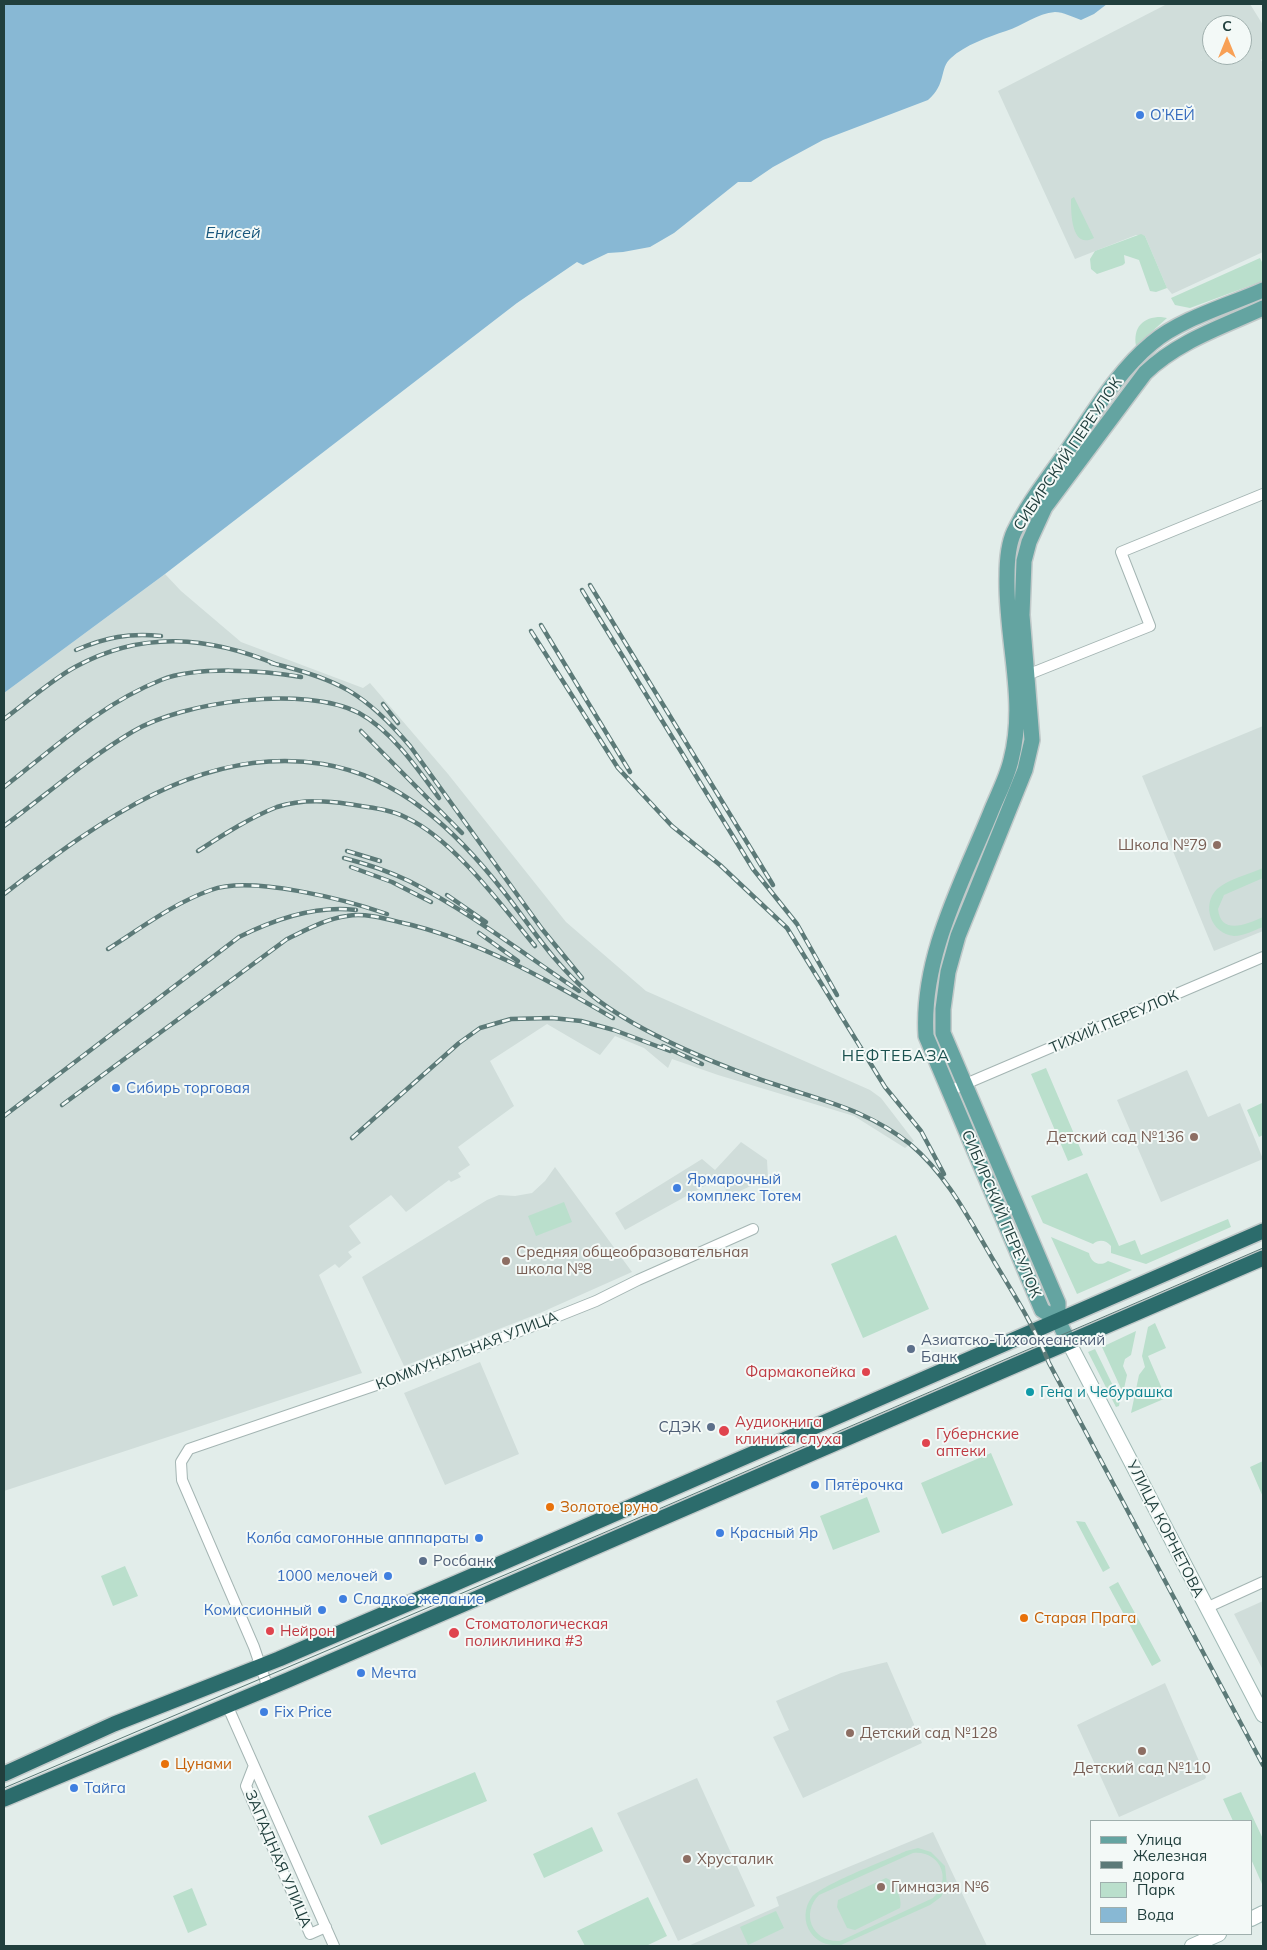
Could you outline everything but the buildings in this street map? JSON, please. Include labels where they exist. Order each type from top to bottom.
[{"type":"highway","points":[[4,1774],[114,1724],[260,1665],[658,1496],[1263,1231]]},
{"type":"highway","points":[[4,1799],[268,1688],[1263,1258]]},
{"type":"main road","name":"СИБИРСКИЙ ПЕРЕУЛОК","points":[[1058,1320],[1058,1303],[943,1033],[943,1009],[948,972],[958,936],[1025,770],[1033,728],[1027,674],[1022,593],[1024,561],[1039,504],[1111,388],[1132,363],[1152,343],[1173,330],[1263,290]]},
{"type":"main road","name":"СИБИРСКИЙ ПЕРЕУЛОК","points":[[1058,1320],[1042,1310],[926,1036],[924,1012],[928,978],[942,930],[1011,763],[1018,731],[1018,699],[1006,594],[1008,557],[1013,534],[1145,373],[1178,346],[1263,308]]},
{"type":"main road","points":[[1132,363],[1145,373]]},
{"type":"main road","points":[[1006,594],[1022,593]]},
{"type":"main road","points":[[1058,1320],[1068,1341]]},
{"type":"main road","name":"УЛИЦА КОРНЕТОВА","points":[[1068,1341],[1263,1715]]},
{"type":"main road","points":[[1192,1946],[1217,1935]]},
{"type":"street","points":[[1027,674],[1150,626],[1121,552],[1263,494]]},
{"type":"street","name":"ТИХИЙ ПЕРЕУЛОК","points":[[949,1091],[1263,958]]},
{"type":"street","name":"КОММУНАЛЬНАЯ УЛИЦА","points":[[260,1665],[212,1547],[182,1480],[181,1462],[189,1450],[376,1386],[536,1325],[596,1301],[638,1280],[753,1229]]},
{"type":"street","points":[[1206,1608],[1263,1582]]},
{"type":"street","points":[[260,1665],[268,1688]]},
{"type":"street","name":"ЗАПАДНАЯ УЛИЦА","points":[[227,1705],[253,1768],[261,1780],[334,1946]]},
{"type":"street","name":"ЗАПАДНАЯ УЛИЦА","points":[[253,1768],[246,1786],[294,1902],[310,1934],[326,1927]]},
{"type":"shaded area","points":[[1167,4],[1250,4],[1263,25],[1263,58],[1261,60],[1263,63],[1263,252],[1172,294],[1167,288],[1145,236],[1136,235],[1075,259],[998,91]]},
{"type":"shaded area","points":[[165,574],[181,591],[241,642],[363,688],[370,683],[448,774],[566,922],[646,991],[870,1090],[881,1098],[914,1141],[905,1148],[854,1116],[718,1075],[672,1059],[668,1068],[644,1048],[615,1036],[600,1055],[547,1024],[490,1061],[514,1106],[458,1147],[470,1165],[458,1173],[461,1177],[451,1182],[449,1180],[406,1212],[391,1195],[349,1226],[361,1243],[348,1252],[352,1257],[339,1268],[335,1264],[319,1275],[362,1373],[4,1491],[4,693]]},
{"type":"shaded area","name":"Школа №79","points":[[1263,726],[1263,931],[1214,951],[1142,776]]},
{"type":"shaded area","name":"Детский сад №136","points":[[1187,1070],[1208,1117],[1240,1103],[1263,1159],[1161,1202],[1117,1100]]},
{"type":"shaded area","name":"Ярмарочный комплекс Тотем","points":[[741,1142],[767,1160],[768,1178],[729,1196],[719,1178],[625,1230],[615,1213],[702,1159],[715,1170]]},
{"type":"shaded area","name":"Средняя общеобразовательная школа №8","points":[[555,1167],[632,1272],[540,1313],[404,1366],[362,1277],[487,1200],[499,1195],[515,1196],[532,1193],[545,1181]]},
{"type":"shaded area","points":[[480,1362],[519,1454],[445,1485],[404,1393]]},
{"type":"shaded area","points":[[1263,1601],[1263,1670],[1234,1614]]},
{"type":"shaded area","name":"Детский сад №128","points":[[887,1662],[922,1743],[803,1798],[773,1737],[789,1730],[776,1701],[841,1673]]},
{"type":"shaded area","name":"Детский сад №110","points":[[1165,1683],[1206,1777],[1119,1817],[1077,1725]]},
{"type":"shaded area","name":"Хрусталик","points":[[697,1778],[755,1906],[678,1941],[617,1813]]},
{"type":"shaded area","name":"Гимназия №6","points":[[933,1832],[987,1946],[688,1946],[779,1906],[776,1897]]},
{"type":"green space","points":[[1074,197],[1094,238],[1081,239],[1074,228],[1071,199]]},
{"type":"green space","points":[[1141,234],[1145,236],[1167,288],[1156,292],[1150,291],[1139,260],[1124,255],[1125,263],[1123,265],[1097,274],[1091,269],[1090,259],[1095,251]]},
{"type":"green space","points":[[1260,258],[1263,264],[1263,281],[1190,308],[1175,305],[1171,298]]},
{"type":"green space","points":[[1167,318],[1136,346],[1136,333],[1141,324],[1149,319]]},
{"type":"green space","points":[[1263,868],[1263,878],[1224,895],[1218,909],[1224,923],[1229,925],[1243,925],[1263,917],[1263,927],[1238,936],[1226,934],[1219,930],[1211,918],[1209,910],[1212,896],[1217,889],[1227,882]]},
{"type":"green space","points":[[1046,1068],[1083,1155],[1068,1161],[1031,1074]]},
{"type":"green space","points":[[1262,1103],[1263,1135],[1259,1137],[1247,1110]]},
{"type":"green space","points":[[1087,1173],[1119,1246],[1135,1240],[1141,1255],[1228,1219],[1231,1227],[1146,1264],[1111,1253],[1111,1246],[1105,1241],[1098,1241],[1093,1244],[1043,1223],[1031,1196]]},
{"type":"green space","points":[[564,1202],[572,1222],[536,1236],[528,1216]]},
{"type":"green space","points":[[896,1235],[929,1309],[863,1338],[831,1264]]},
{"type":"green space","points":[[1051,1237],[1089,1253],[1096,1263],[1102,1264],[1108,1261],[1132,1270],[1077,1294]]},
{"type":"green space","points":[[1155,1323],[1166,1348],[1148,1356],[1166,1398],[1131,1413],[1139,1375],[1145,1367],[1142,1356],[1148,1327]]},
{"type":"green space","points":[[1136,1331],[1131,1355],[1125,1359],[1123,1366],[1127,1375],[1123,1393],[1102,1347]]},
{"type":"green space","points":[[1095,1349],[1120,1400],[1119,1406],[1116,1407],[1088,1352]]},
{"type":"green space","points":[[991,1453],[1013,1505],[942,1534],[921,1483]]},
{"type":"green space","points":[[1263,1461],[1263,1497],[1250,1467]]},
{"type":"green space","points":[[867,1497],[880,1532],[833,1550],[820,1516]]},
{"type":"green space","points":[[1076,1521],[1085,1522],[1110,1568],[1103,1572]]},
{"type":"green space","points":[[125,1566],[138,1596],[113,1606],[101,1576]]},
{"type":"green space","points":[[1118,1582],[1161,1661],[1152,1666],[1109,1587]]},
{"type":"green space","points":[[475,1772],[487,1801],[381,1845],[368,1816]]},
{"type":"green space","points":[[1241,1792],[1263,1839],[1262,1884],[1252,1861],[1252,1820],[1233,1820],[1223,1799]]},
{"type":"green space","points":[[592,1827],[603,1851],[544,1878],[533,1854]]},
{"type":"green space","points":[[918,1848],[931,1852],[945,1866],[947,1885],[941,1897],[930,1905],[841,1945],[824,1943],[814,1936],[808,1929],[806,1919],[807,1905],[812,1897],[842,1879],[906,1851]],"holes":[[[913,1853],[922,1853],[936,1861],[943,1875],[939,1891],[933,1898],[840,1941],[831,1940],[816,1932],[812,1926],[810,1910],[819,1895]]]},
{"type":"green space","points":[[886,1878],[898,1891],[900,1908],[855,1930],[847,1928],[837,1907],[838,1900]]},
{"type":"green space","points":[[192,1888],[207,1925],[188,1933],[173,1896]]},
{"type":"green space","points":[[648,1897],[667,1936],[646,1946],[585,1946],[577,1931]]},
{"type":"green space","points":[[776,1911],[784,1928],[748,1945],[740,1927]]},
{"type":"water","name":"Енисей","points":[[4,4],[1107,4],[1094,14],[1081,20],[1058,12],[1048,13],[970,45],[947,62],[938,88],[928,100],[823,140],[773,167],[751,182],[738,182],[674,233],[650,247],[608,253],[583,265],[577,262],[517,303],[165,574],[4,693]]},
{"type":"tram line","points":[[4,1788],[601,1534],[1263,1248]]},
{"type":"railway","points":[[590,585],[773,885]]},
{"type":"railway","points":[[582,590],[753,869],[797,924],[837,995]]},
{"type":"railway","points":[[541,625],[630,772]]},
{"type":"railway","points":[[531,631],[618,768],[672,826],[720,865],[787,928],[885,1087],[921,1131],[944,1174]]},
{"type":"railway","points":[[76,650],[118,637],[138,635],[161,636]]},
{"type":"railway","points":[[4,719],[75,667],[100,655],[151,642],[201,643],[252,655],[278,665]]},
{"type":"railway","points":[[271,663],[333,682],[364,701],[394,728],[410,746],[542,929],[582,978]]},
{"type":"railway","points":[[4,787],[98,714],[118,701],[161,680],[211,671],[250,671],[301,677]]},
{"type":"railway","points":[[4,826],[83,765],[132,732],[154,721],[181,712],[244,700],[308,700],[336,705],[359,713],[371,720],[393,740],[439,798]]},
{"type":"railway","points":[[383,704],[398,723]]},
{"type":"railway","points":[[361,731],[462,833]]},
{"type":"railway","points":[[4,894],[75,841],[113,817],[152,795],[192,778],[234,766],[277,761],[323,764],[351,771],[378,781],[402,794],[447,829],[486,870],[565,970],[590,994],[610,1009],[658,1037],[712,1061],[852,1110],[895,1133],[924,1157],[947,1185],[1017,1300],[1263,1765]]},
{"type":"railway","points":[[198,851],[256,816],[277,807],[295,803],[312,801],[330,802],[393,812],[425,828],[459,858],[476,875],[535,946]]},
{"type":"railway","points":[[347,851],[380,861]]},
{"type":"railway","points":[[344,858],[393,874],[431,893],[474,919],[579,991]]},
{"type":"railway","points":[[351,867],[392,882],[431,902]]},
{"type":"railway","points":[[108,949],[158,916],[197,895],[228,886],[250,885],[299,891],[348,902],[387,914]]},
{"type":"railway","points":[[447,895],[486,922]]},
{"type":"railway","points":[[4,1116],[239,937],[267,924],[296,915],[326,910],[356,910]]},
{"type":"railway","points":[[62,1105],[287,939],[323,922],[339,917],[360,915],[380,918],[428,929],[456,939],[536,975],[613,1018]]},
{"type":"railway","points":[[479,933],[518,961]]},
{"type":"railway","points":[[352,1138],[459,1043],[480,1028],[511,1019],[552,1018],[581,1021],[614,1030],[670,1051]]},
{"type":"railway","points":[[663,1046],[702,1064]]},
{"type":"place","name":"О’КЕЙ","points":[[1140,115]]},
{"type":"place","name":"Школа №79","points":[[1217,845]]},
{"type":"place","name":"Сибирь торговая","points":[[116,1088]]},
{"type":"place","name":"Детский сад №136","points":[[1194,1137]]},
{"type":"place","name":"Ярмарочный комплекс Тотем","points":[[677,1188]]},
{"type":"place","name":"Средняя общеобразовательная школа №8","points":[[506,1261]]},
{"type":"place","name":"Азиатско-Тихоокеанский Банк","points":[[911,1349]]},
{"type":"place","name":"Фармакопейка","points":[[866,1372]]},
{"type":"place","name":"Гена и Чебурашка","points":[[1030,1392]]},
{"type":"place","name":"СДЭК","points":[[711,1427]]},
{"type":"place","name":"Аудиокнига клиника слуха","points":[[724,1431]]},
{"type":"place","name":"Губернские аптеки","points":[[926,1443]]},
{"type":"place","name":"Пятёрочка","points":[[815,1485]]},
{"type":"place","name":"Золотое руно","points":[[550,1507]]},
{"type":"place","name":"Красный Яр","points":[[720,1533]]},
{"type":"place","name":"Колба самогонные апппараты","points":[[479,1538]]},
{"type":"place","name":"Росбанк","points":[[423,1561]]},
{"type":"place","name":"1000 мелочей","points":[[388,1576]]},
{"type":"place","name":"Сладкое желание","points":[[343,1599]]},
{"type":"place","name":"Комиссионный","points":[[322,1610]]},
{"type":"place","name":"Старая Прага","points":[[1024,1618]]},
{"type":"place","name":"Нейрон","points":[[270,1631]]},
{"type":"place","name":"Стоматологическая поликлиника #3","points":[[454,1633]]},
{"type":"place","name":"Мечта","points":[[361,1673]]},
{"type":"place","name":"Fix Price","points":[[264,1712]]},
{"type":"place","name":"Детский сад №128","points":[[850,1733]]},
{"type":"place","name":"Детский сад №110","points":[[1142,1751]]},
{"type":"place","name":"Цунами","points":[[165,1764]]},
{"type":"place","name":"Тайга","points":[[74,1788]]},
{"type":"place","name":"Хрусталик","points":[[687,1859]]},
{"type":"place","name":"Гимназия №6","points":[[881,1887]]},
{"type":"district","name":"НЕФТЕБАЗА","points":[[896,1056]]}]
